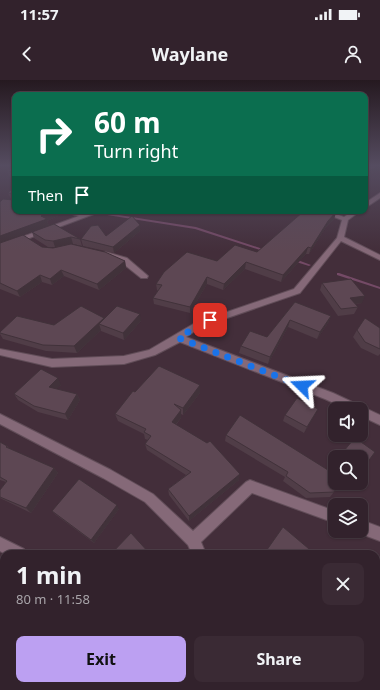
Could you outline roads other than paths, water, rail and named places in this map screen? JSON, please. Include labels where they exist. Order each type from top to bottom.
[{"type":"street","points":[[368,204],[380,195]]},
{"type":"street","points":[[78,214],[86,216]]},
{"type":"street","points":[[0,247],[30,240],[91,214]]},
{"type":"street","points":[[331,214],[346,219]]},
{"type":"street","points":[[0,352],[52,363],[124,360],[152,353],[179,338],[198,325],[297,291],[340,238],[346,219],[353,214]]},
{"type":"street","points":[[340,238],[380,258]]},
{"type":"street","points":[[97,252],[124,260],[144,276]]},
{"type":"street","points":[[179,338],[342,402]]},
{"type":"street","points":[[368,414],[380,420]]},
{"type":"street","points":[[0,419],[107,474],[149,498],[193,540],[197,550]]},
{"type":"street","points":[[193,540],[250,486],[328,514]]},
{"type":"street","points":[[368,530],[380,534]]},
{"type":"street","points":[[0,544],[11,550]]},
{"type":"waterway","points":[[107,214],[196,228],[267,251]]},
{"type":"waterway","points":[[294,260],[309,265]]},
{"type":"waterway","points":[[338,274],[380,288]]}]
